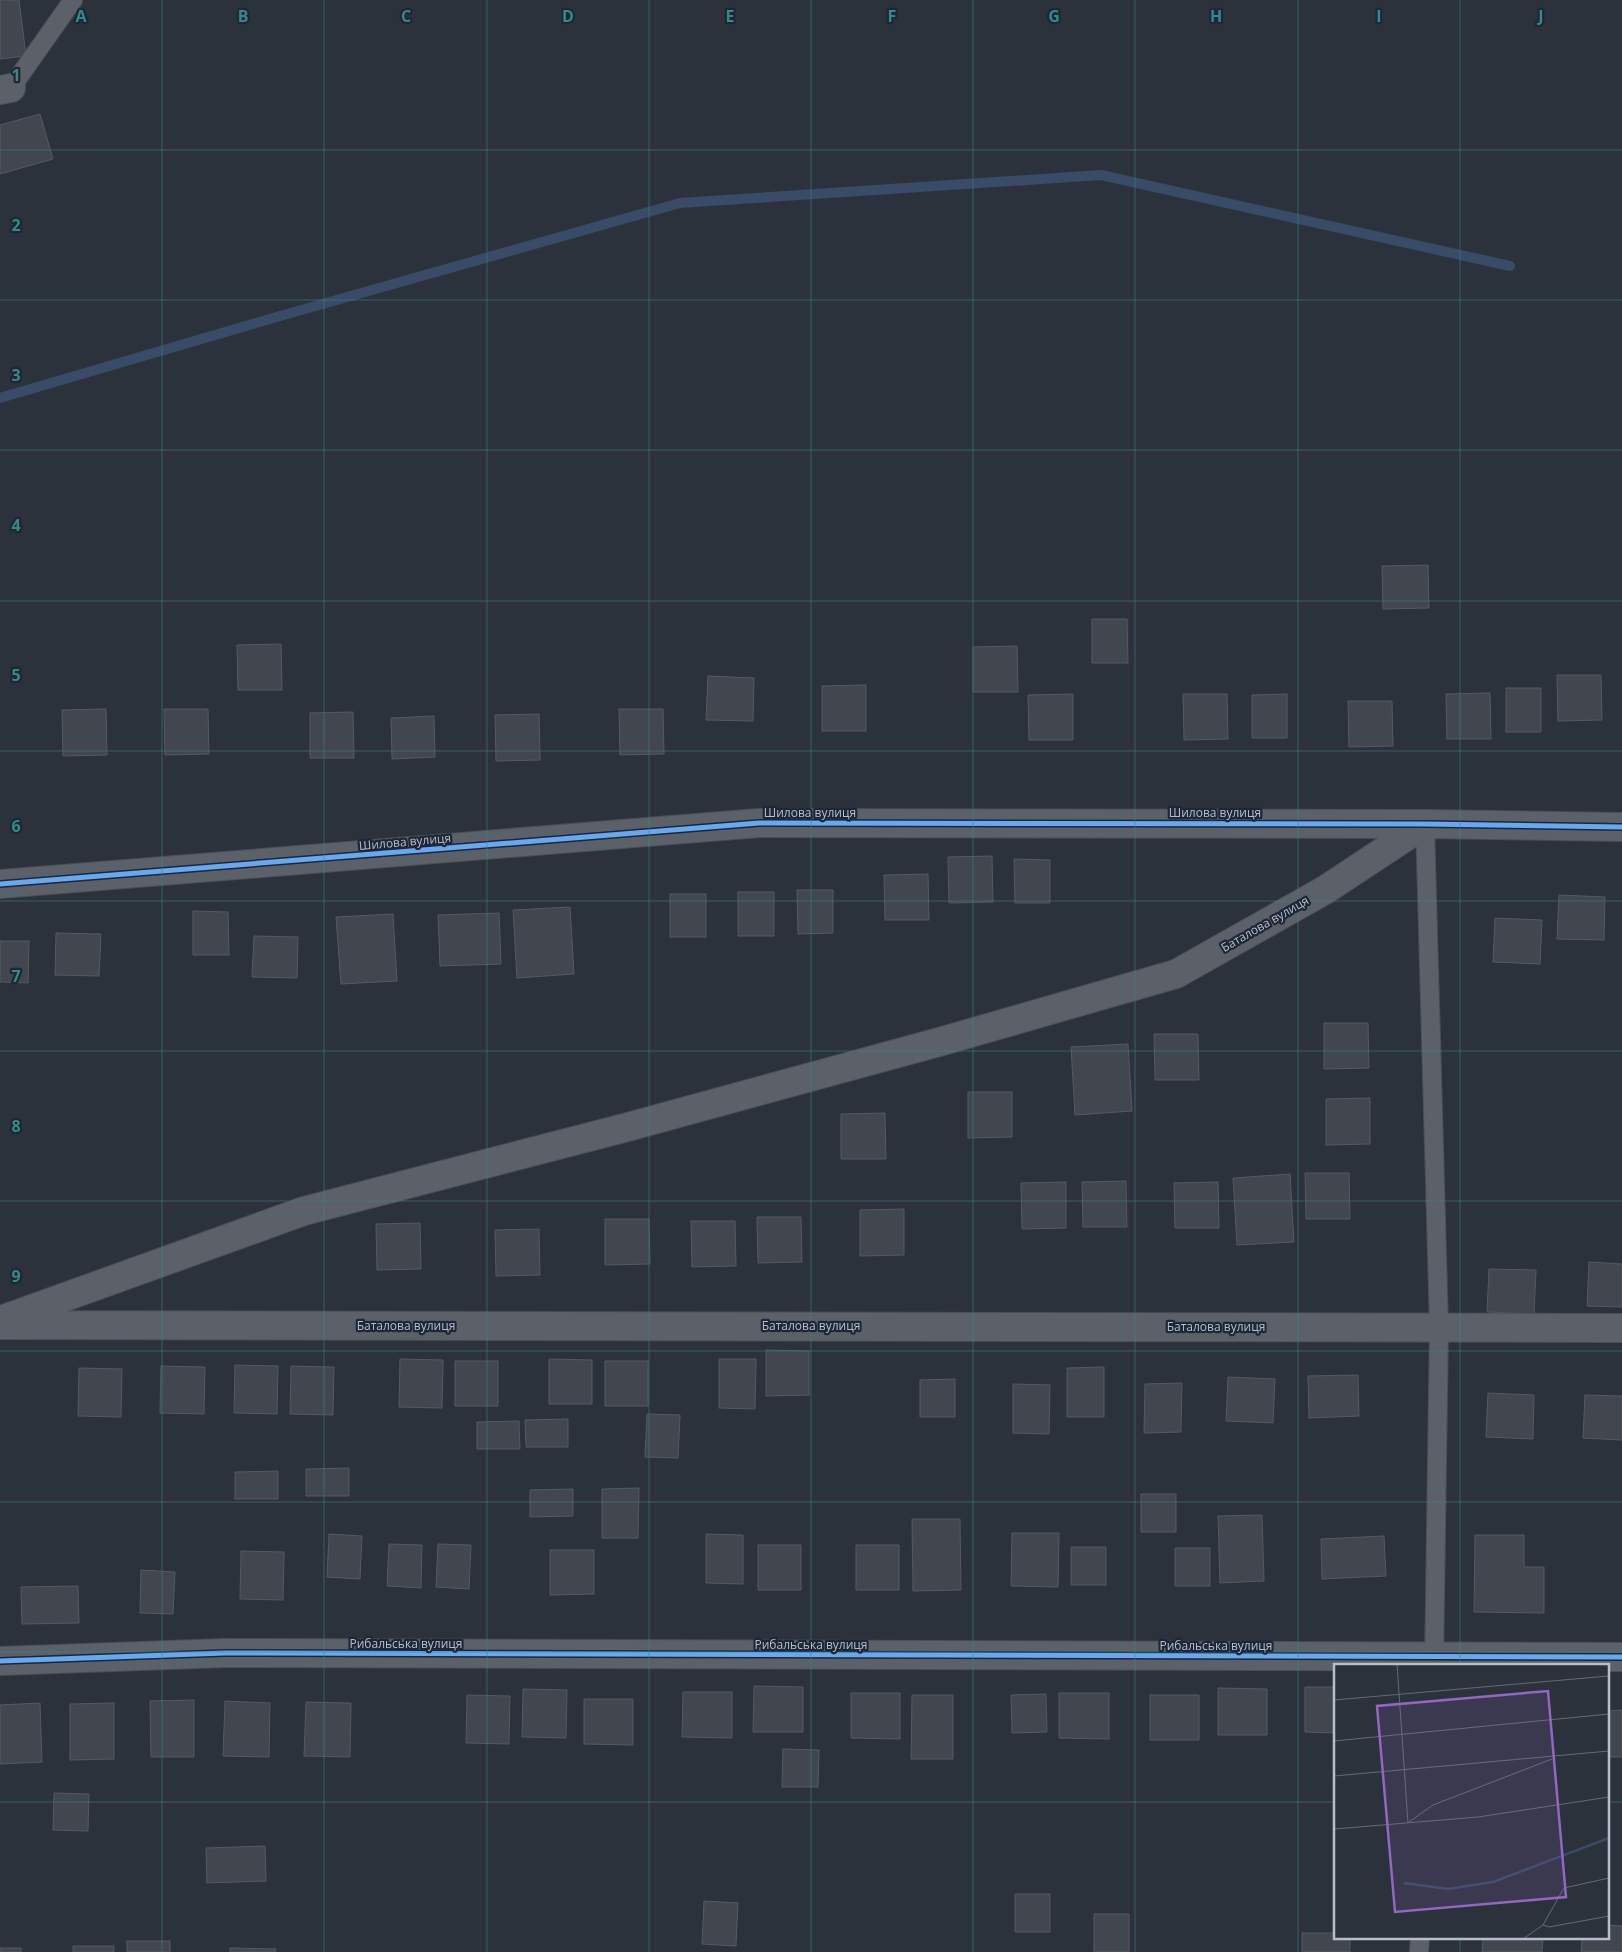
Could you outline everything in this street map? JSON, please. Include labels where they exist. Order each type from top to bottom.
[{"type":"street","name":"Шилова вулиця","points":[[0,884],[759,823],[1425,824],[1622,827]]},
{"type":"street","name":"Баталова вулиця","points":[[0,1320],[304,1211],[939,1042],[1176,974],[1325,890],[1425,824]]},
{"type":"street","name":"Баталова вулиця","points":[[0,1325],[1622,1328]]},
{"type":"street","name":"Рибальська вулиця","points":[[0,1661],[225,1653],[1434,1661],[1622,1657]]},
{"type":"lane","points":[[5,89],[73,0]]},
{"type":"lane","points":[[1425,824],[1439,1327],[1434,1661]]},
{"type":"building","points":[[0,0],[19,0],[26,56],[0,59]]},
{"type":"building","points":[[40,114],[53,159],[0,174],[0,125]]},
{"type":"building","points":[[1428,565],[1429,608],[1383,609],[1382,566]]},
{"type":"building","points":[[1092,619],[1127,619],[1128,663],[1092,663]]},
{"type":"building","points":[[281,644],[282,690],[238,690],[237,645]]},
{"type":"building","points":[[1017,646],[1018,692],[973,692],[973,647]]},
{"type":"building","points":[[1557,675],[1601,675],[1602,720],[1558,721]]},
{"type":"building","points":[[708,676],[754,678],[753,721],[706,720]]},
{"type":"building","points":[[866,685],[866,731],[822,731],[822,686]]},
{"type":"building","points":[[1506,688],[1541,688],[1541,732],[1506,732]]},
{"type":"building","points":[[1490,693],[1491,739],[1447,739],[1446,694]]},
{"type":"building","points":[[1073,694],[1073,740],[1029,740],[1028,695]]},
{"type":"building","points":[[1183,694],[1227,694],[1228,739],[1184,740]]},
{"type":"building","points":[[1287,694],[1287,738],[1252,738],[1252,695]]},
{"type":"building","points":[[1348,701],[1392,701],[1393,746],[1349,747]]},
{"type":"building","points":[[106,709],[107,755],[63,756],[62,710]]},
{"type":"building","points":[[164,709],[208,709],[209,754],[165,755]]},
{"type":"building","points":[[619,709],[663,709],[664,754],[620,755]]},
{"type":"building","points":[[353,712],[354,758],[310,758],[310,713]]},
{"type":"building","points":[[539,714],[540,760],[496,761],[495,715]]},
{"type":"building","points":[[434,716],[435,757],[392,759],[391,718]]},
{"type":"building","points":[[992,856],[993,902],[949,903],[948,857]]},
{"type":"building","points":[[1014,859],[1050,860],[1050,903],[1015,903]]},
{"type":"building","points":[[928,874],[929,920],[885,920],[884,875]]},
{"type":"building","points":[[797,890],[833,890],[833,933],[798,934]]},
{"type":"building","points":[[738,892],[774,892],[774,936],[738,936]]},
{"type":"building","points":[[670,894],[706,894],[706,937],[670,937]]},
{"type":"building","points":[[1559,895],[1605,897],[1604,940],[1557,939]]},
{"type":"building","points":[[570,907],[574,974],[517,978],[513,910]]},
{"type":"building","points":[[193,911],[228,912],[229,955],[193,955]]},
{"type":"building","points":[[499,913],[501,964],[440,966],[438,915]]},
{"type":"building","points":[[393,914],[397,981],[341,984],[336,917]]},
{"type":"building","points":[[1495,918],[1542,920],[1540,964],[1493,962]]},
{"type":"building","points":[[56,933],[101,934],[99,976],[55,975]]},
{"type":"building","points":[[254,936],[298,937],[297,978],[252,977]]},
{"type":"building","points":[[0,941],[29,941],[28,983],[0,982]]},
{"type":"building","points":[[1324,1023],[1368,1023],[1369,1068],[1324,1069]]},
{"type":"building","points":[[1154,1034],[1198,1034],[1199,1080],[1155,1080]]},
{"type":"building","points":[[1128,1044],[1132,1111],[1075,1115],[1071,1047]]},
{"type":"building","points":[[968,1092],[1012,1092],[1012,1137],[968,1138]]},
{"type":"building","points":[[1370,1098],[1370,1144],[1326,1145],[1326,1099]]},
{"type":"building","points":[[885,1113],[886,1159],[841,1159],[841,1114]]},
{"type":"building","points":[[1305,1173],[1349,1173],[1350,1219],[1306,1219]]},
{"type":"building","points":[[1290,1174],[1294,1242],[1237,1245],[1233,1178]]},
{"type":"building","points":[[1126,1181],[1127,1227],[1083,1227],[1082,1182]]},
{"type":"building","points":[[1066,1182],[1066,1228],[1022,1229],[1021,1183]]},
{"type":"building","points":[[1218,1182],[1219,1228],[1175,1228],[1174,1183]]},
{"type":"building","points":[[904,1209],[904,1255],[860,1256],[860,1210]]},
{"type":"building","points":[[757,1217],[801,1217],[802,1262],[758,1263]]},
{"type":"building","points":[[605,1219],[649,1219],[650,1264],[605,1265]]},
{"type":"building","points":[[691,1221],[735,1221],[736,1266],[692,1267]]},
{"type":"building","points":[[420,1223],[421,1269],[377,1270],[376,1224]]},
{"type":"building","points":[[539,1229],[540,1275],[496,1276],[495,1230]]},
{"type":"building","points":[[1589,1262],[1622,1264],[1622,1307],[1587,1306]]},
{"type":"building","points":[[1489,1269],[1536,1270],[1534,1314],[1487,1312]]},
{"type":"building","points":[[766,1350],[809,1351],[809,1395],[766,1396]]},
{"type":"building","points":[[400,1359],[443,1360],[442,1408],[399,1407]]},
{"type":"building","points":[[549,1359],[592,1360],[592,1404],[549,1404]]},
{"type":"building","points":[[719,1359],[756,1359],[755,1409],[719,1408]]},
{"type":"building","points":[[455,1361],[498,1361],[498,1406],[455,1406]]},
{"type":"building","points":[[605,1361],[648,1361],[648,1406],[605,1406]]},
{"type":"building","points":[[235,1365],[278,1366],[277,1414],[234,1413]]},
{"type":"building","points":[[161,1366],[205,1367],[204,1414],[160,1413]]},
{"type":"building","points":[[291,1366],[334,1367],[333,1415],[290,1414]]},
{"type":"building","points":[[1104,1367],[1104,1417],[1067,1417],[1067,1368]]},
{"type":"building","points":[[79,1368],[122,1369],[121,1417],[78,1416]]},
{"type":"building","points":[[1358,1375],[1359,1416],[1309,1418],[1308,1376]]},
{"type":"building","points":[[1228,1377],[1275,1379],[1273,1423],[1226,1421]]},
{"type":"building","points":[[955,1379],[955,1417],[920,1417],[920,1380]]},
{"type":"building","points":[[1182,1383],[1181,1432],[1144,1433],[1145,1384]]},
{"type":"building","points":[[1013,1384],[1050,1385],[1049,1434],[1013,1433]]},
{"type":"building","points":[[1488,1393],[1534,1395],[1533,1439],[1486,1437]]},
{"type":"building","points":[[1585,1395],[1622,1396],[1622,1440],[1583,1438]]},
{"type":"building","points":[[647,1414],[680,1415],[678,1458],[645,1457]]},
{"type":"building","points":[[568,1419],[568,1447],[526,1447],[525,1420]]},
{"type":"building","points":[[519,1421],[520,1449],[477,1449],[477,1422]]},
{"type":"building","points":[[349,1468],[349,1496],[306,1496],[306,1469]]},
{"type":"building","points":[[278,1471],[278,1499],[235,1499],[235,1472]]},
{"type":"building","points":[[639,1488],[638,1538],[602,1538],[602,1489]]},
{"type":"building","points":[[573,1489],[573,1516],[530,1517],[530,1490]]},
{"type":"building","points":[[1141,1494],[1176,1494],[1176,1532],[1141,1532]]},
{"type":"building","points":[[1262,1515],[1264,1581],[1220,1583],[1218,1516]]},
{"type":"building","points":[[912,1519],[960,1519],[961,1590],[913,1591]]},
{"type":"building","points":[[1012,1533],[1059,1533],[1058,1587],[1011,1586]]},
{"type":"building","points":[[329,1534],[362,1536],[360,1579],[327,1577]]},
{"type":"building","points":[[706,1534],[743,1535],[743,1584],[706,1583]]},
{"type":"building","points":[[1475,1535],[1524,1535],[1524,1567],[1544,1567],[1544,1613],[1474,1612]]},
{"type":"building","points":[[1384,1536],[1386,1576],[1322,1579],[1321,1539]]},
{"type":"building","points":[[389,1544],[422,1545],[421,1588],[387,1586]]},
{"type":"building","points":[[438,1544],[471,1545],[469,1589],[436,1587]]},
{"type":"building","points":[[758,1545],[801,1545],[801,1590],[758,1590]]},
{"type":"building","points":[[856,1545],[899,1545],[899,1590],[856,1590]]},
{"type":"building","points":[[1071,1547],[1106,1547],[1106,1585],[1071,1585]]},
{"type":"building","points":[[1175,1548],[1210,1548],[1210,1586],[1175,1586]]},
{"type":"building","points":[[550,1550],[594,1550],[594,1594],[550,1595]]},
{"type":"building","points":[[241,1551],[284,1552],[283,1600],[240,1599]]},
{"type":"building","points":[[141,1570],[175,1572],[173,1614],[140,1613]]},
{"type":"building","points":[[78,1586],[79,1623],[22,1624],[21,1587]]},
{"type":"building","points":[[754,1686],[803,1687],[803,1732],[753,1732]]},
{"type":"building","points":[[1305,1687],[1334,1687],[1334,1733],[1305,1732]]},
{"type":"building","points":[[1218,1688],[1267,1689],[1267,1735],[1218,1735]]},
{"type":"building","points":[[523,1689],[567,1690],[566,1738],[522,1737]]},
{"type":"building","points":[[683,1692],[732,1692],[732,1738],[682,1737]]},
{"type":"building","points":[[851,1693],[900,1693],[900,1739],[851,1738]]},
{"type":"building","points":[[1059,1693],[1109,1693],[1109,1739],[1059,1738]]},
{"type":"building","points":[[1046,1694],[1047,1732],[1012,1733],[1011,1695]]},
{"type":"building","points":[[467,1695],[510,1696],[509,1744],[466,1743]]},
{"type":"building","points":[[912,1695],[953,1695],[953,1759],[911,1759]]},
{"type":"building","points":[[1150,1695],[1199,1695],[1199,1740],[1150,1740]]},
{"type":"building","points":[[584,1699],[633,1699],[633,1745],[584,1744]]},
{"type":"building","points":[[194,1700],[194,1757],[151,1757],[150,1701]]},
{"type":"building","points":[[225,1701],[270,1703],[269,1757],[223,1756]]},
{"type":"building","points":[[306,1702],[351,1703],[350,1757],[304,1756]]},
{"type":"building","points":[[40,1703],[42,1762],[0,1764],[0,1705]]},
{"type":"building","points":[[114,1703],[114,1759],[70,1760],[70,1704]]},
{"type":"building","points":[[1622,1710],[1622,1757],[1610,1757],[1610,1711]]},
{"type":"building","points":[[783,1749],[819,1750],[818,1787],[782,1787]]},
{"type":"building","points":[[54,1793],[89,1794],[88,1831],[53,1830]]},
{"type":"building","points":[[265,1846],[266,1881],[207,1883],[206,1848]]},
{"type":"building","points":[[1015,1894],[1050,1894],[1050,1932],[1015,1932]]},
{"type":"building","points":[[704,1901],[738,1903],[736,1946],[702,1944]]},
{"type":"building","points":[[1094,1914],[1129,1914],[1129,1952],[1094,1952]]},
{"type":"building","points":[[1610,1925],[1622,1926],[1622,1952],[1581,1952],[1582,1940],[1610,1940]]},
{"type":"building","points":[[1302,1933],[1334,1933],[1334,1940],[1350,1940],[1350,1952],[1302,1952]]},
{"type":"building","points":[[1483,1940],[1543,1940],[1542,1952],[1482,1952]]},
{"type":"building","points":[[127,1941],[170,1941],[170,1952],[127,1952]]},
{"type":"building","points":[[73,1946],[114,1946],[114,1952],[73,1952]]},
{"type":"building","points":[[0,1948],[21,1948],[21,1952],[0,1952]]},
{"type":"building","points":[[230,1948],[276,1949],[275,1952],[230,1952]]},
{"type":"waterway","points":[[0,398],[280,316],[680,203],[1101,175],[1510,266]]},
{"type":"cycle path","points":[[0,884],[759,823],[1425,824],[1622,827]]},
{"type":"cycle path","points":[[0,1661],[225,1653],[1622,1657]]}]
